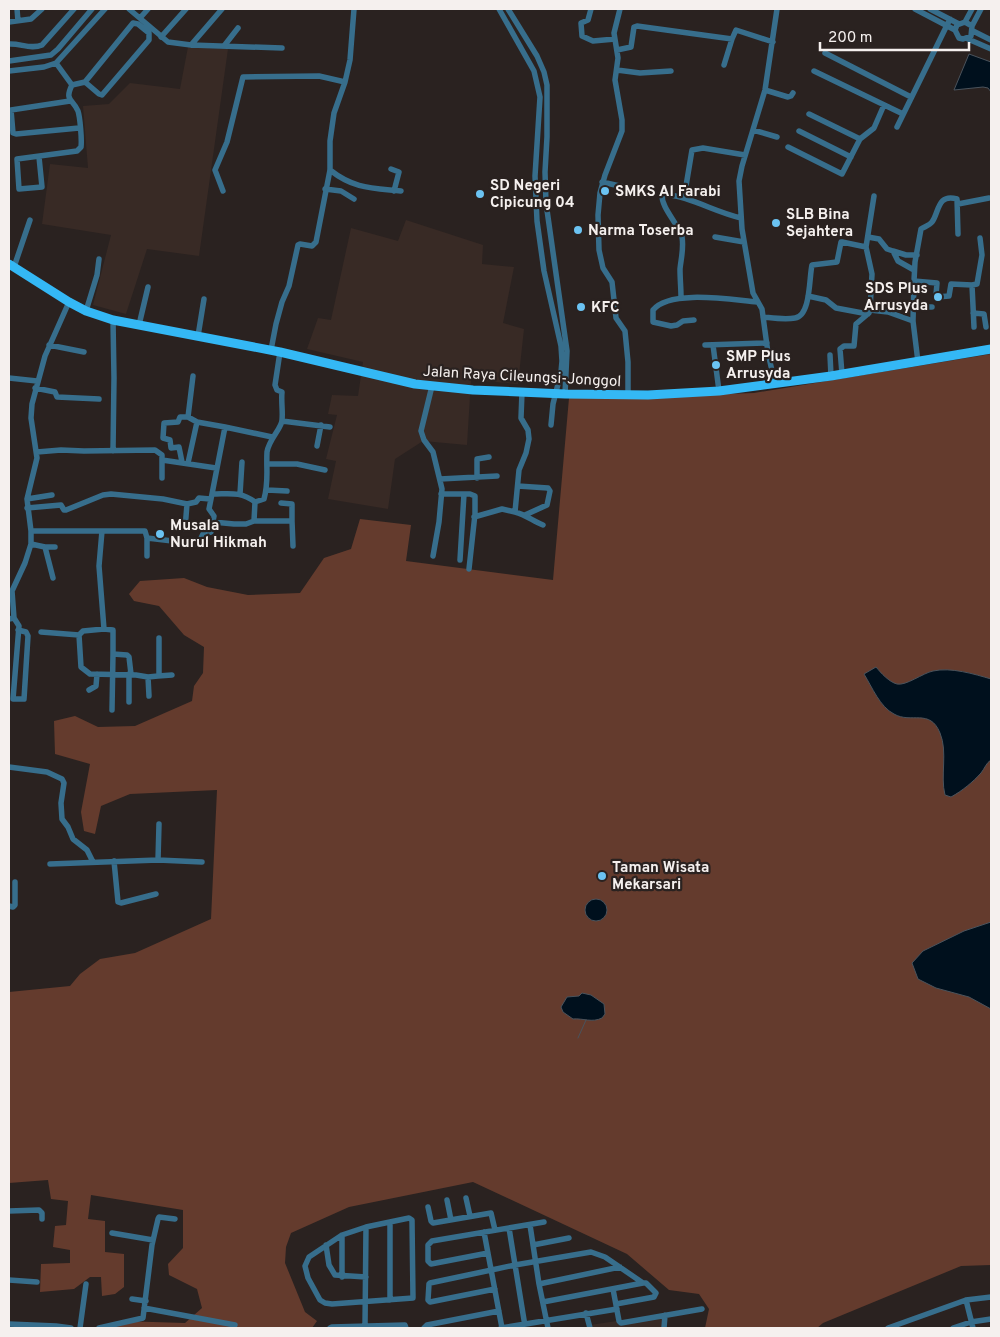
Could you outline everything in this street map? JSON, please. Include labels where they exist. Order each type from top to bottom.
[{"type":"main road","name":"Jalan Raya Cileungsi-Jonggol","points":[[11,266],[69,302],[86,311],[113,320],[275,351],[432,386],[565,394],[648,396],[719,391],[775,384],[991,349]]},
{"type":"street","points":[[17,9],[18,21]]},
{"type":"street","points":[[9,22],[31,19],[42,9]]},
{"type":"street","points":[[9,44],[17,43],[38,47],[45,42],[74,9]]},
{"type":"street","points":[[9,62],[47,56],[58,49],[92,9]]},
{"type":"street","points":[[9,71],[44,67],[56,63],[105,9]]},
{"type":"street","points":[[129,9],[168,42],[191,45],[282,48]]},
{"type":"street","points":[[140,18],[148,9]]},
{"type":"street","points":[[161,37],[186,9]]},
{"type":"street","points":[[191,45],[222,9]]},
{"type":"street","points":[[255,502],[264,499],[267,490],[267,453],[272,437],[282,421],[282,392],[276,390],[275,385],[276,324],[289,286],[297,247],[299,244],[312,246],[315,244],[330,170],[330,141],[334,113],[345,82],[351,49],[354,9]]},
{"type":"street","points":[[498,9],[534,71],[540,97],[534,176],[535,203],[546,275],[561,350],[561,372],[555,393],[551,426]]},
{"type":"street","points":[[508,9],[537,56],[547,85],[546,196],[555,274],[567,350],[565,394]]},
{"type":"street","points":[[591,9],[588,20],[581,23],[582,36],[592,41],[615,39]]},
{"type":"street","points":[[620,9],[614,32],[618,58],[616,83],[622,131],[602,182],[598,214],[599,250],[603,268],[612,282],[616,318],[626,331],[628,395]]},
{"type":"street","points":[[775,384],[762,309],[753,293],[741,218],[739,181],[765,90],[777,9]]},
{"type":"street","points":[[915,9],[955,30],[959,38],[968,38],[991,49]]},
{"type":"street","points":[[930,9],[962,23],[991,40]]},
{"type":"street","points":[[955,30],[972,9]]},
{"type":"street","points":[[968,38],[972,36],[981,9]]},
{"type":"street","points":[[896,127],[950,19]]},
{"type":"street","points":[[72,85],[86,82],[133,23],[138,24],[149,34],[148,40],[103,94],[99,94],[86,82]]},
{"type":"street","points":[[617,50],[631,47],[634,27],[637,26],[732,38]]},
{"type":"street","points":[[224,46],[238,28]]},
{"type":"street","points":[[724,65],[734,32],[737,30],[773,42]]},
{"type":"street","points":[[30,47],[31,59]]},
{"type":"street","points":[[825,53],[911,97]]},
{"type":"street","points":[[56,63],[72,85]]},
{"type":"street","points":[[617,70],[640,73],[671,71]]},
{"type":"street","points":[[814,71],[903,114]]},
{"type":"street","points":[[223,191],[215,170],[227,142],[243,77],[318,76],[345,82]]},
{"type":"street","points":[[39,157],[42,187],[19,189],[17,159],[78,151],[82,145],[78,111],[70,101],[69,94],[72,85]]},
{"type":"street","points":[[765,90],[788,97],[793,93]]},
{"type":"street","points":[[70,101],[10,110],[13,133],[80,128]]},
{"type":"street","points":[[788,147],[842,174],[860,139],[874,128],[884,105]]},
{"type":"street","points":[[809,114],[860,139]]},
{"type":"street","points":[[753,130],[777,137]]},
{"type":"street","points":[[799,131],[851,157]]},
{"type":"street","points":[[684,198],[692,150],[703,148],[745,155]]},
{"type":"street","points":[[330,170],[351,184],[398,191],[399,172],[398,170],[391,170]]},
{"type":"street","points":[[602,182],[624,187]]},
{"type":"street","points":[[325,190],[341,192],[354,199]]},
{"type":"street","points":[[681,298],[680,268],[683,245],[678,226],[662,201],[662,196],[664,194],[684,198],[741,218]]},
{"type":"street","points":[[842,374],[840,349],[844,346],[854,346],[856,324],[869,312],[872,274],[866,247],[874,196]]},
{"type":"street","points":[[918,362],[913,321],[914,270],[921,229],[932,222],[941,203],[955,198],[958,204],[958,234]]},
{"type":"street","points":[[958,204],[989,198]]},
{"type":"street","points":[[11,266],[30,220]]},
{"type":"street","points":[[715,236],[744,242]]},
{"type":"street","points":[[868,237],[879,239],[887,249],[906,255],[917,255]]},
{"type":"street","points":[[914,281],[937,283],[937,297],[949,296],[951,284],[978,284],[981,262],[980,238]]},
{"type":"street","points":[[763,317],[798,317],[802,315],[808,296],[812,265],[837,262],[842,242],[866,247]]},
{"type":"street","points":[[893,251],[898,260],[914,270]]},
{"type":"street","points":[[86,311],[97,275],[99,259]]},
{"type":"street","points":[[546,275],[555,274]]},
{"type":"street","points":[[972,285],[974,327]]},
{"type":"street","points":[[139,325],[148,287]]},
{"type":"street","points":[[808,296],[826,300],[836,308],[888,312],[913,321]]},
{"type":"street","points":[[694,320],[683,321],[671,326],[652,321],[653,310],[663,302],[681,298],[757,302]]},
{"type":"street","points":[[198,336],[204,299]]},
{"type":"street","points":[[18,630],[26,632],[28,636],[24,700],[14,700],[11,697],[18,625],[11,618],[12,590],[25,563],[30,544],[31,531],[27,499],[36,466],[37,452],[31,418],[32,404],[37,381],[49,345],[69,302]]},
{"type":"street","points":[[914,307],[932,307]]},
{"type":"street","points":[[973,313],[979,312],[984,314],[986,327]]},
{"type":"street","points":[[112,451],[113,320]]},
{"type":"street","points":[[705,345],[767,343]]},
{"type":"street","points":[[49,345],[84,352]]},
{"type":"street","points":[[713,345],[719,391]]},
{"type":"street","points":[[830,355],[831,376]]},
{"type":"street","points":[[188,417],[193,376]]},
{"type":"street","points":[[9,378],[37,381]]},
{"type":"street","points":[[432,386],[421,431],[424,440],[432,449],[440,479],[439,522],[433,556]]},
{"type":"street","points":[[35,388],[55,392],[57,397],[100,399]]},
{"type":"street","points":[[515,512],[519,470],[529,439],[528,430],[521,418],[522,392]]},
{"type":"street","points":[[192,443],[172,448],[170,440],[164,439],[163,423],[178,422],[180,417],[188,417],[197,422],[272,437]]},
{"type":"street","points":[[282,421],[330,427]]},
{"type":"street","points":[[185,463],[197,422]]},
{"type":"street","points":[[318,446],[321,425]]},
{"type":"street","points":[[147,538],[195,544],[201,541],[203,534],[212,532],[214,515],[209,510],[225,427]]},
{"type":"street","points":[[180,447],[185,463]]},
{"type":"street","points":[[37,452],[61,450],[155,450],[160,453],[162,460],[162,478]]},
{"type":"street","points":[[477,478],[477,459],[489,457]]},
{"type":"street","points":[[162,460],[216,468]]},
{"type":"street","points":[[240,494],[242,462]]},
{"type":"street","points":[[267,464],[297,464],[325,470]]},
{"type":"street","points":[[440,479],[497,476]]},
{"type":"street","points":[[518,486],[548,488],[550,490],[547,505],[525,515]]},
{"type":"street","points":[[267,490],[287,491]]},
{"type":"street","points":[[27,508],[61,505],[66,510],[103,495],[111,494],[163,499],[187,504],[196,502],[200,498],[240,494],[249,497],[255,502]]},
{"type":"street","points":[[441,494],[475,496],[469,569]]},
{"type":"street","points":[[460,560],[464,494]]},
{"type":"street","points":[[27,499],[52,495]]},
{"type":"street","points":[[254,521],[255,502]]},
{"type":"street","points":[[281,503],[292,505],[293,546]]},
{"type":"street","points":[[185,529],[187,504]]},
{"type":"street","points":[[474,517],[502,509],[525,515],[534,522],[544,525]]},
{"type":"street","points":[[213,522],[240,524],[254,521],[292,521]]},
{"type":"street","points":[[31,531],[145,531],[147,556]]},
{"type":"street","points":[[102,531],[99,566],[104,629]]},
{"type":"street","points":[[30,544],[46,548],[55,547]]},
{"type":"street","points":[[46,548],[53,578]]},
{"type":"street","points":[[41,632],[78,635],[84,631],[115,630],[112,710]]},
{"type":"street","points":[[78,635],[81,668],[90,674],[130,674],[148,677],[172,675]]},
{"type":"street","points":[[158,676],[159,638]]},
{"type":"street","points":[[113,654],[128,656],[130,674],[129,702]]},
{"type":"street","points":[[89,690],[96,686],[97,674]]},
{"type":"street","points":[[148,677],[149,696]]},
{"type":"street","points":[[9,767],[47,772],[62,779],[64,783],[61,803],[62,819],[73,839],[87,850],[93,862]]},
{"type":"street","points":[[158,860],[159,824]]},
{"type":"street","points":[[50,864],[158,860],[202,862]]},
{"type":"street","points":[[114,861],[118,902],[121,903],[156,894]]},
{"type":"street","points":[[9,906],[13,907],[15,905],[15,882]]},
{"type":"street","points":[[466,1198],[470,1216]]},
{"type":"street","points":[[447,1200],[450,1220]]},
{"type":"street","points":[[428,1206],[432,1222],[491,1213],[495,1230]]},
{"type":"street","points":[[9,1211],[40,1210],[42,1219]]},
{"type":"street","points":[[101,1328],[112,1324],[141,1320],[146,1301],[153,1240],[158,1217],[175,1219]]},
{"type":"street","points":[[410,1218],[412,1220],[414,1298],[332,1304],[320,1300],[308,1278],[305,1266],[309,1257],[342,1235],[366,1227],[390,1223],[410,1218]]},
{"type":"street","points":[[488,1253],[431,1264],[428,1261],[429,1242],[544,1222]]},
{"type":"street","points":[[390,1223],[390,1300]]},
{"type":"street","points":[[530,1225],[548,1328]]},
{"type":"street","points":[[365,1326],[366,1227]]},
{"type":"street","points":[[509,1228],[525,1326]]},
{"type":"street","points":[[484,1232],[491,1271],[495,1289],[502,1328],[525,1326],[586,1313],[654,1297],[656,1293],[646,1283],[643,1283],[605,1257],[591,1252],[536,1263],[515,1265],[491,1271],[430,1283],[428,1300],[430,1302],[495,1289]]},
{"type":"street","points":[[112,1233],[153,1240]]},
{"type":"street","points":[[342,1235],[342,1277]]},
{"type":"street","points":[[534,1245],[569,1238]]},
{"type":"street","points":[[326,1245],[332,1271],[336,1275],[342,1277],[366,1277]]},
{"type":"street","points":[[539,1284],[620,1267]]},
{"type":"street","points":[[9,1280],[37,1282]]},
{"type":"street","points":[[544,1302],[643,1283]]},
{"type":"street","points":[[80,1328],[86,1284]]},
{"type":"street","points":[[613,1289],[619,1322],[621,1323],[702,1310]]},
{"type":"street","points":[[888,1328],[966,1300],[991,1297]]},
{"type":"street","points":[[132,1299],[146,1301]]},
{"type":"street","points":[[966,1300],[973,1328]]},
{"type":"street","points":[[144,1308],[235,1325]]},
{"type":"street","points":[[424,1328],[427,1325],[499,1311]]},
{"type":"street","points":[[586,1313],[590,1328]]},
{"type":"street","points":[[664,1315],[664,1328]]},
{"type":"street","points":[[953,1328],[971,1322],[991,1319]]},
{"type":"street","points":[[9,1324],[71,1328]]},
{"type":"street","points":[[330,1328],[405,1325],[406,1328]]},
{"type":"shaded area","points":[[188,47],[228,49],[199,256],[147,249],[126,314],[93,305],[111,235],[42,224],[50,164],[88,168],[83,106],[109,104],[130,83],[180,89]]},
{"type":"shaded area","points":[[406,220],[483,245],[482,264],[514,267],[503,323],[524,329],[518,384],[471,380],[467,445],[423,441],[395,459],[388,509],[328,499],[336,461],[326,459],[337,415],[328,414],[332,395],[358,396],[363,362],[307,349],[318,318],[331,320],[351,228],[398,241]]},
{"type":"shaded area","name":"Taman Wisata Mekarsari","points":[[991,354],[991,1265],[961,1266],[823,1323],[817,1328],[705,1328],[709,1309],[699,1294],[669,1290],[627,1254],[473,1182],[349,1207],[291,1233],[286,1247],[285,1263],[305,1312],[317,1321],[312,1328],[113,1328],[113,1324],[120,1321],[185,1323],[202,1308],[197,1289],[169,1275],[168,1264],[183,1248],[183,1210],[91,1195],[88,1219],[105,1221],[105,1252],[124,1254],[124,1287],[115,1294],[102,1296],[101,1277],[90,1277],[74,1289],[40,1292],[41,1264],[70,1263],[70,1250],[53,1247],[55,1226],[66,1225],[68,1201],[51,1199],[48,1180],[9,1183],[9,992],[70,986],[80,974],[100,959],[135,953],[211,919],[217,790],[130,794],[101,806],[95,834],[84,831],[81,812],[90,764],[55,754],[54,721],[75,716],[98,727],[135,726],[192,701],[194,686],[203,673],[204,647],[184,635],[159,606],[134,601],[129,594],[140,581],[184,578],[207,587],[248,595],[300,593],[324,558],[351,549],[360,519],[411,525],[406,561],[553,580],[569,398],[754,393]]},
{"type":"shaded area","points":[[663,1314],[664,1328],[592,1328],[590,1325]]},
{"type":"water","points":[[969,54],[991,62],[991,92],[988,88],[983,87],[954,90]]},
{"type":"water","points":[[876,667],[888,679],[897,684],[905,683],[929,672],[940,670],[962,672],[991,679],[991,760],[974,780],[955,795],[951,797],[945,795],[942,740],[936,725],[926,719],[900,717],[889,711],[877,696],[864,674]]},
{"type":"water","points":[[596,899],[604,902],[607,910],[604,918],[596,921],[588,918],[585,910],[588,902]]},
{"type":"water","points":[[991,922],[991,1009],[969,997],[936,988],[918,979],[912,963],[923,951],[964,931]]},
{"type":"water","points":[[582,993],[591,995],[604,1004],[605,1014],[602,1018],[591,1020],[573,1019],[563,1012],[561,1007],[567,997],[579,996]]},
{"type":"waterway","points":[[578,1038],[586,1020]]},
{"type":"place","name":"SMKS Al Farabi","points":[[605,191]]},
{"type":"place","name":"SD Negeri Cipicung 04","points":[[480,194]]},
{"type":"place","name":"SLB Bina Sejahtera","points":[[776,223]]},
{"type":"place","name":"Narma Toserba","points":[[578,230]]},
{"type":"place","name":"SDS Plus Arrusyda","points":[[938,297]]},
{"type":"place","name":"KFC","points":[[581,307]]},
{"type":"place","name":"SMP Plus Arrusyda","points":[[716,365]]},
{"type":"place","name":"Musala Nurul Hikmah","points":[[160,534]]},
{"type":"place","name":"Taman Wisata Mekarsari","points":[[602,876]]}]
